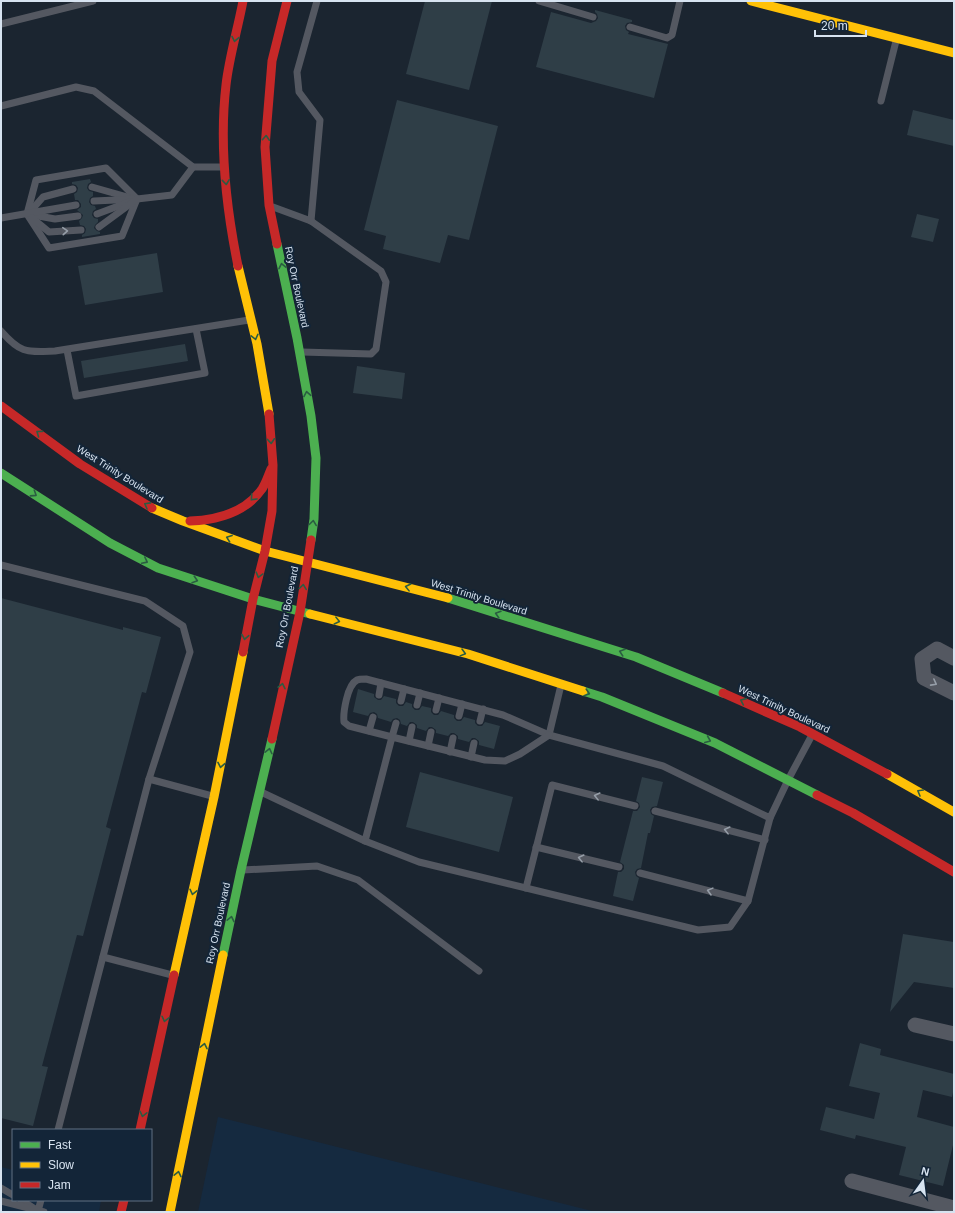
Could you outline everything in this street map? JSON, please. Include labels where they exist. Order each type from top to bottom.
[{"type":"main road","points":[[140,1129],[214,797],[272,511],[273,465],[270,418],[257,344],[235,251],[226,182],[223,138],[226,84],[243,1]]},
{"type":"main road","name":"Roy Orr Boulevard","points":[[170,1212],[241,870],[300,612],[314,519],[316,458],[311,416],[269,206],[265,147],[272,61],[288,1]]},
{"type":"main road","points":[[750,1],[771,4],[954,53]]},
{"type":"main road","name":"West Trinity Boulevard","points":[[1,406],[80,464],[150,507],[183,521],[265,551],[438,595],[617,650],[732,696],[813,734],[880,769],[954,812]]},
{"type":"main road","points":[[183,521],[208,521],[229,516],[247,504],[262,489],[273,465]]},
{"type":"main road","points":[[1,473],[110,543],[158,568],[253,599],[468,654],[642,712],[716,743],[853,812],[954,872]]},
{"type":"main road","points":[[122,1212],[124,1201]]},
{"type":"street","points":[[954,658],[937,649],[922,659],[924,678],[954,693]]},
{"type":"street","points":[[915,1025],[954,1034]]},
{"type":"street","points":[[852,1181],[954,1208]]},
{"type":"lane","points":[[1,24],[92,1]]},
{"type":"lane","points":[[311,221],[320,120],[299,92],[297,72],[317,1]]},
{"type":"lane","points":[[539,1],[593,17]]},
{"type":"lane","points":[[630,27],[667,38],[672,36],[680,1]]},
{"type":"lane","points":[[881,100],[897,38]]},
{"type":"lane","points":[[1,106],[76,87],[94,91],[192,167],[225,167]]},
{"type":"lane","points":[[94,201],[137,199],[172,195],[192,167]]},
{"type":"lane","points":[[106,168],[137,199],[122,236],[49,248],[27,214],[36,180],[106,168]]},
{"type":"lane","points":[[92,187],[137,199]]},
{"type":"lane","points":[[27,214],[43,197],[73,189]]},
{"type":"lane","points":[[97,214],[137,199]]},
{"type":"lane","points":[[99,227],[137,199]]},
{"type":"lane","points":[[1,218],[76,205]]},
{"type":"lane","points":[[269,206],[311,221],[381,271],[386,282],[376,349],[371,354],[299,352]]},
{"type":"lane","points":[[27,214],[56,219],[78,216]]},
{"type":"lane","points":[[27,214],[49,232],[81,230]]},
{"type":"lane","points":[[1,331],[12,344],[28,352],[55,351],[251,320]]},
{"type":"lane","points":[[66,350],[76,396],[205,373],[196,328]]},
{"type":"lane","points":[[1,565],[146,601],[183,626],[190,652],[149,779],[58,1129]]},
{"type":"lane","points":[[561,684],[549,735],[520,754],[505,761],[485,760],[471,757],[349,726],[344,722],[343,716],[350,687],[356,680],[366,679],[503,715],[549,735],[663,766],[770,818]]},
{"type":"lane","points":[[378,695],[381,683]]},
{"type":"lane","points":[[401,701],[404,689]]},
{"type":"lane","points":[[417,705],[420,693]]},
{"type":"lane","points":[[436,710],[439,698]]},
{"type":"lane","points":[[459,716],[462,704]]},
{"type":"lane","points":[[480,721],[483,710]]},
{"type":"lane","points":[[369,731],[373,717]]},
{"type":"lane","points":[[365,841],[396,723]]},
{"type":"lane","points":[[409,741],[412,727]]},
{"type":"lane","points":[[428,746],[431,732]]},
{"type":"lane","points":[[259,791],[365,841],[419,862],[698,930],[730,926],[748,901],[770,818],[788,780],[813,734]]},
{"type":"lane","points":[[450,752],[453,738]]},
{"type":"lane","points":[[471,757],[474,743]]},
{"type":"lane","points":[[149,779],[214,797]]},
{"type":"lane","points":[[526,888],[552,785],[635,806]]},
{"type":"lane","points":[[655,811],[765,840]]},
{"type":"lane","points":[[536,847],[619,867]]},
{"type":"lane","points":[[241,870],[317,866],[358,880],[479,971]]},
{"type":"lane","points":[[640,873],[748,901]]},
{"type":"lane","points":[[103,957],[174,975]]},
{"type":"lane","points":[[1,1188],[12,1194]]},
{"type":"lane","points":[[1,1201],[41,1211]]},
{"type":"lane","points":[[23,1201],[41,1211]]},
{"type":"shaded area","points":[[218,1117],[596,1212],[198,1212]]},
{"type":"shaded area","points":[[1,1167],[12,1170],[12,1201],[101,1201],[99,1212],[1,1212]]},
{"type":"building","points":[[425,1],[492,1],[469,90],[406,74]]},
{"type":"building","points":[[595,10],[632,20],[632,22],[627,23],[625,26],[626,30],[629,32],[628,34],[668,44],[654,98],[536,67],[551,12],[591,23],[596,21],[598,18]]},
{"type":"building","points":[[397,100],[498,126],[469,240],[448,235],[440,263],[383,249],[386,236],[364,230]]},
{"type":"building","points":[[913,110],[954,120],[954,146],[907,135]]},
{"type":"building","points":[[90,179],[91,182],[88,184],[87,188],[89,191],[93,192],[93,196],[90,198],[89,202],[91,205],[95,206],[96,209],[93,211],[92,215],[94,218],[98,219],[98,222],[94,228],[100,232],[100,234],[82,237],[86,229],[84,226],[80,225],[79,221],[83,215],[77,210],[81,207],[81,204],[78,200],[75,200],[74,194],[77,192],[78,188],[76,185],[72,184],[72,182]]},
{"type":"building","points":[[917,214],[939,219],[933,242],[911,237]]},
{"type":"building","points":[[157,253],[163,292],[85,305],[78,266]]},
{"type":"building","points":[[185,344],[188,361],[84,378],[81,361]]},
{"type":"building","points":[[357,366],[405,373],[402,399],[353,393]]},
{"type":"building","points":[[1,598],[123,630],[123,627],[161,637],[146,693],[142,692],[106,827],[111,829],[83,936],[77,935],[42,1066],[48,1067],[33,1126],[1,1118]]},
{"type":"building","points":[[358,689],[374,694],[374,697],[378,700],[381,700],[384,696],[396,699],[396,703],[399,706],[403,706],[406,702],[412,704],[412,707],[415,710],[419,710],[422,706],[431,708],[431,712],[434,715],[438,715],[441,711],[454,715],[454,718],[457,721],[461,721],[464,717],[475,720],[475,723],[478,726],[482,726],[485,722],[500,726],[494,749],[479,745],[479,741],[475,738],[472,738],[469,742],[458,739],[458,736],[454,733],[451,733],[448,736],[436,733],[436,730],[432,727],[429,727],[426,731],[417,728],[417,725],[413,722],[410,722],[407,726],[401,724],[400,720],[397,718],[393,719],[391,722],[378,718],[377,714],[374,712],[370,713],[368,716],[353,712]]},
{"type":"building","points":[[420,772],[513,797],[499,852],[406,827]]},
{"type":"building","points":[[642,777],[663,782],[657,806],[652,807],[650,810],[651,814],[654,816],[650,833],[648,833],[641,868],[637,869],[635,872],[636,876],[639,878],[633,901],[613,896],[618,872],[621,872],[624,869],[624,865],[620,862],[633,811],[637,811],[640,807],[639,803],[636,801]]},
{"type":"building","points":[[903,934],[954,942],[954,988],[914,982],[890,1012]]},
{"type":"building","points":[[860,1043],[881,1049],[880,1055],[954,1074],[954,1088],[952,1097],[923,1090],[917,1117],[954,1127],[954,1141],[943,1186],[899,1175],[906,1147],[856,1135],[855,1139],[820,1130],[826,1107],[874,1119],[880,1093],[849,1086]]},
{"type":"traffic: fast","points":[[277,244],[297,338],[311,416],[316,458],[314,519],[311,540]]},
{"type":"traffic: fast","points":[[1,473],[110,543],[158,568],[253,599],[310,614]]},
{"type":"traffic: fast","points":[[448,598],[636,657],[723,693]]},
{"type":"traffic: fast","points":[[583,691],[602,697],[715,743],[817,795]]},
{"type":"traffic: fast","points":[[223,955],[241,870],[272,739]]},
{"type":"traffic: slow","points":[[751,1],[954,53]]},
{"type":"traffic: slow","points":[[238,266],[257,344],[269,414]]},
{"type":"traffic: slow","points":[[152,508],[265,551],[448,598]]},
{"type":"traffic: slow","points":[[310,614],[468,654],[583,691]]},
{"type":"traffic: slow","points":[[174,975],[214,797],[243,652]]},
{"type":"traffic: slow","points":[[887,774],[954,812]]},
{"type":"traffic: slow","points":[[170,1212],[223,955]]},
{"type":"traffic: jam","points":[[238,266],[227,199],[223,130],[227,75],[243,1]]},
{"type":"traffic: jam","points":[[277,244],[269,205],[265,147],[272,61],[287,1]]},
{"type":"traffic: jam","points":[[1,406],[80,464],[152,508]]},
{"type":"traffic: jam","points":[[243,652],[253,599],[265,551],[272,511],[273,465],[269,414]]},
{"type":"traffic: jam","points":[[190,521],[221,517],[230,514],[248,504],[262,489],[271,469]]},
{"type":"traffic: jam","points":[[272,739],[300,612],[311,540]]},
{"type":"traffic: jam","points":[[723,693],[800,727],[887,774]]},
{"type":"traffic: jam","points":[[817,795],[853,813],[954,872]]},
{"type":"traffic: jam","points":[[140,1129],[174,975]]},
{"type":"traffic: jam","points":[[121,1212],[124,1201]]}]
